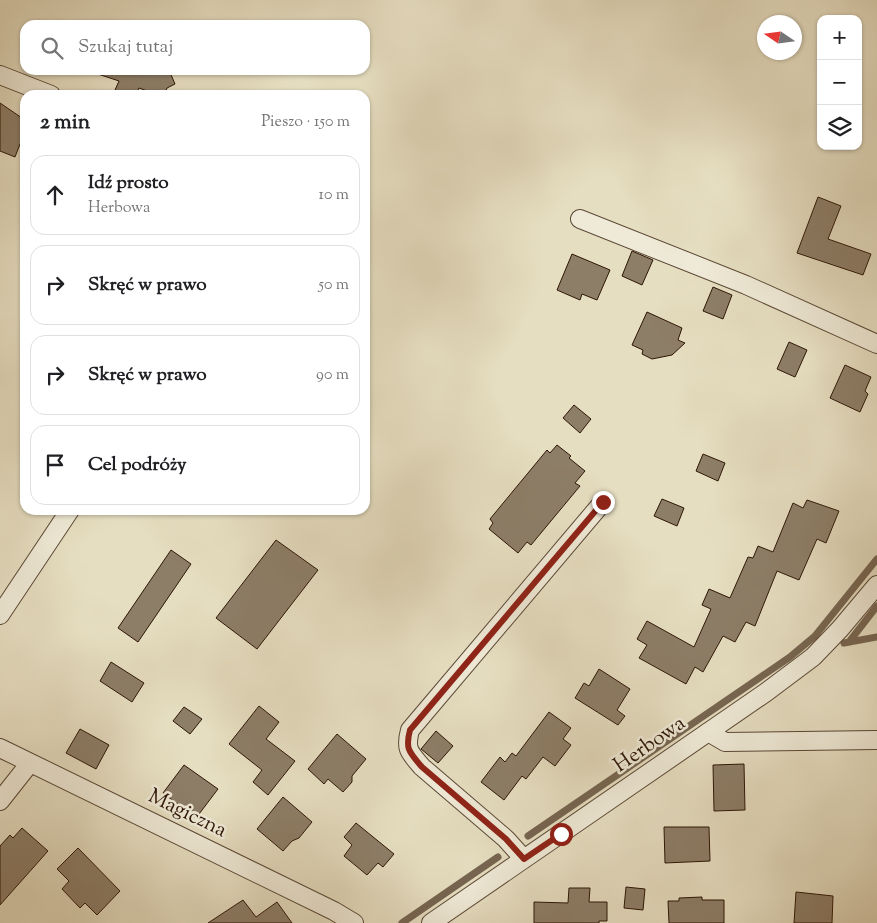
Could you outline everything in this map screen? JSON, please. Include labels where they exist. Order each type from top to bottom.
[{"type":"street","points":[[0,75],[38,90]]},
{"type":"street","points":[[580,219],[746,285],[877,344]]},
{"type":"street","points":[[524,859],[506,839],[422,767],[411,754],[407,742],[410,730],[603,502]]},
{"type":"street","points":[[0,616],[67,515]]},
{"type":"street","name":"Herbowa","points":[[431,923],[765,693],[813,657],[840,629],[877,585]]},
{"type":"street","points":[[708,732],[725,742],[877,740]]},
{"type":"street","name":"Magiczna","points":[[0,748],[334,911],[354,923]]},
{"type":"street","points":[[0,801],[30,763]]},
{"type":"building","points":[[101,75],[171,75],[175,84],[166,90],[144,90],[139,88],[138,90],[115,90],[119,81]]},
{"type":"building","points":[[0,103],[20,117],[20,144],[15,157],[0,151]]},
{"type":"building","points":[[818,197],[841,206],[828,239],[871,254],[863,275],[797,253]]},
{"type":"building","points":[[632,251],[653,260],[642,285],[622,276]]},
{"type":"building","points":[[572,254],[610,270],[597,300],[582,294],[580,300],[557,290]]},
{"type":"building","points":[[713,287],[732,295],[723,319],[703,311]]},
{"type":"building","points":[[647,312],[682,328],[678,340],[685,343],[672,355],[652,359],[642,354],[643,350],[632,345]]},
{"type":"building","points":[[789,342],[807,350],[795,377],[777,369]]},
{"type":"building","points":[[845,365],[871,377],[865,391],[868,394],[860,412],[830,398]]},
{"type":"building","points":[[574,405],[591,419],[580,433],[563,418]]},
{"type":"building","points":[[557,445],[585,471],[575,483],[580,486],[531,545],[527,542],[518,553],[489,529],[493,523],[490,519],[547,450],[550,453]]},
{"type":"building","points":[[703,454],[725,463],[718,481],[696,471]]},
{"type":"building","points":[[662,499],[684,508],[677,526],[654,516]]},
{"type":"building","points":[[807,500],[839,511],[826,543],[817,539],[799,580],[777,571],[755,626],[746,622],[735,642],[723,636],[703,672],[695,667],[686,684],[639,658],[647,645],[637,639],[647,621],[694,647],[711,609],[702,605],[709,589],[730,598],[748,557],[753,558],[758,546],[773,552],[793,503],[803,508]]},
{"type":"building","points":[[276,540],[318,570],[257,649],[216,618]]},
{"type":"building","points":[[171,550],[191,564],[138,642],[118,628]]},
{"type":"building","points":[[111,662],[144,683],[132,702],[100,681]]},
{"type":"building","points":[[599,669],[630,689],[617,710],[625,716],[618,725],[575,698],[584,683],[589,686]]},
{"type":"building","points":[[259,706],[279,722],[266,739],[295,761],[268,795],[253,782],[262,770],[229,744]]},
{"type":"building","points":[[184,707],[202,719],[190,734],[173,721]]},
{"type":"building","points":[[549,712],[571,728],[563,739],[571,745],[555,766],[543,757],[526,779],[522,776],[504,800],[481,782],[500,757],[505,762],[512,753],[516,756]]},
{"type":"building","points":[[80,729],[109,745],[96,769],[66,753]]},
{"type":"building","points":[[436,731],[453,746],[438,763],[421,749]]},
{"type":"building","points":[[337,734],[366,759],[352,776],[352,782],[343,792],[328,779],[324,784],[308,769]]},
{"type":"building","points":[[744,764],[745,810],[714,811],[713,765]]},
{"type":"building","points":[[184,765],[218,789],[196,818],[163,793]]},
{"type":"building","points":[[283,797],[312,822],[299,838],[292,841],[283,851],[257,829]]},
{"type":"building","points":[[356,823],[394,854],[383,867],[378,863],[367,875],[344,856],[352,845],[344,837]]},
{"type":"building","points":[[664,827],[709,827],[710,861],[665,863]]},
{"type":"building","points":[[22,828],[48,851],[0,905],[0,846],[10,835],[13,838]]},
{"type":"building","points":[[78,848],[120,891],[97,915],[85,903],[80,908],[62,889],[69,881],[57,869]]},
{"type":"building","points":[[626,887],[645,889],[643,910],[624,908]]},
{"type":"building","points":[[569,888],[590,888],[589,902],[607,902],[607,921],[599,921],[599,923],[534,923],[534,902],[568,903]]},
{"type":"building","points":[[796,892],[833,896],[832,923],[794,923]]},
{"type":"building","points":[[702,897],[702,900],[724,900],[724,923],[669,923],[668,901],[679,901],[679,898]]},
{"type":"building","points":[[243,900],[256,917],[277,902],[292,923],[208,923]]},
{"type":"waterway","points":[[528,836],[790,657],[815,636],[877,559]]},
{"type":"waterway","points":[[849,642],[877,606]]},
{"type":"waterway","points":[[844,643],[877,637]]},
{"type":"waterway","points":[[402,923],[498,857]]},
{"type":"route","points":[[561,834],[524,859],[506,839],[422,767],[411,754],[407,742],[410,730],[603,502]]}]
